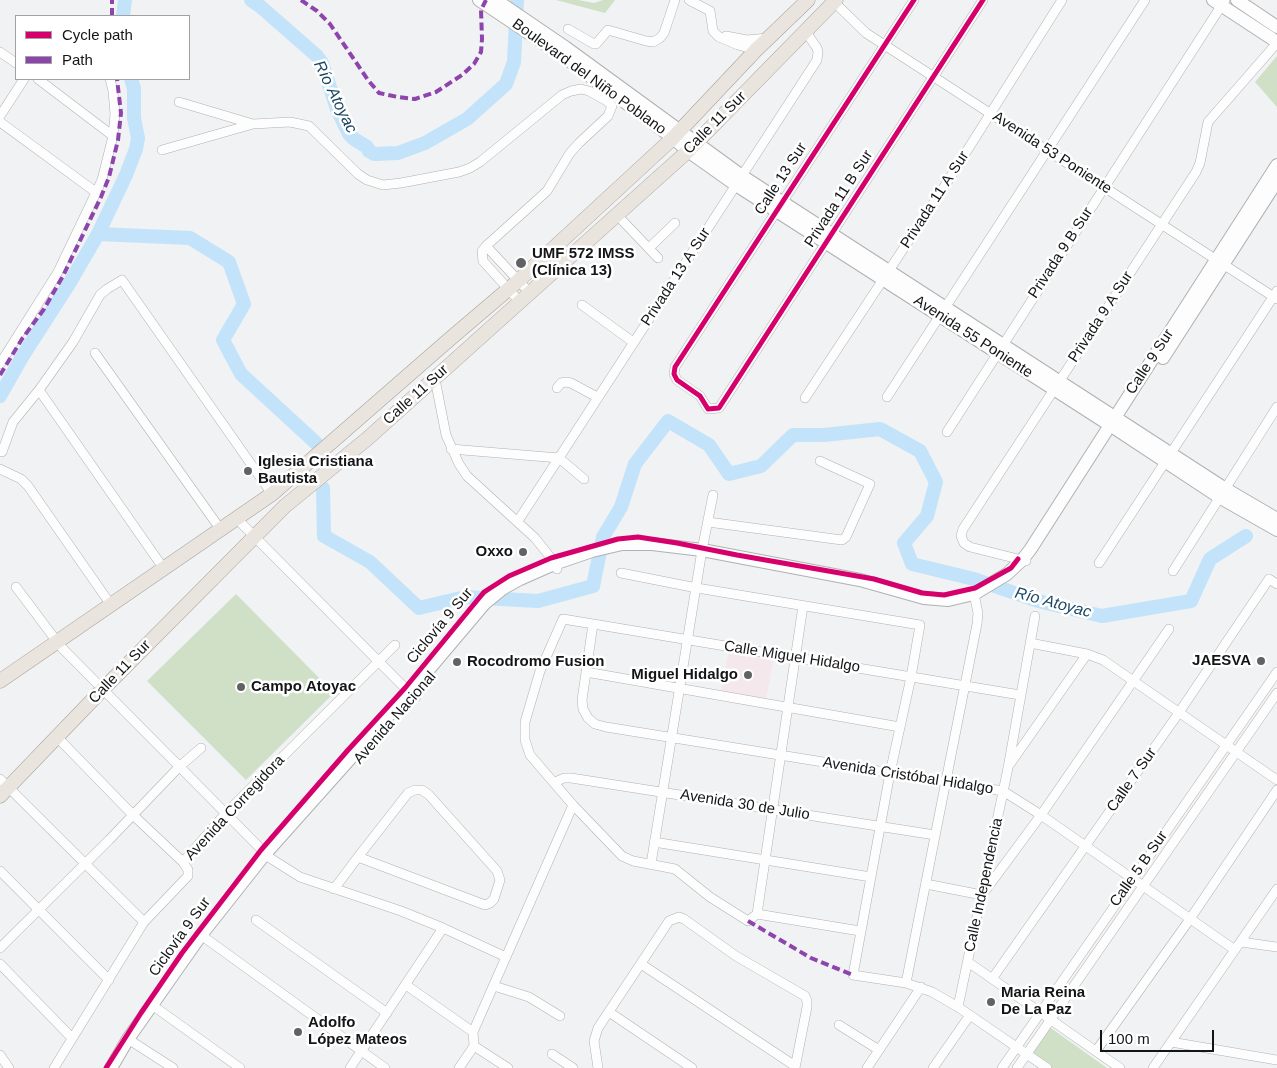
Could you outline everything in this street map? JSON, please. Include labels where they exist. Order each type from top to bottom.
[{"type":"main road","name":"Boulevard del Niño Poblano","points":[[479,0],[562,51]]},
{"type":"main road","name":"Boulevard del Niño Poblano","points":[[496,0],[562,51],[677,134]]},
{"type":"main road","name":"Calle 11 Sur","points":[[0,681],[272,494],[514,285],[677,134],[756,50],[808,0]]},
{"type":"main road","points":[[1237,0],[1277,27]]},
{"type":"main road","name":"Calle 11 Sur","points":[[3,787],[57,736],[285,506],[367,439],[692,147],[806,32],[834,1]]},
{"type":"main road","points":[[1220,2],[1277,42]]},
{"type":"main road","name":"Avenida 55 Poniente","points":[[677,134],[692,147],[739,180],[1116,423],[1277,530]]},
{"type":"main road","name":"Calle 9 Sur","points":[[1025,561],[1220,262],[1277,165]]},
{"type":"main road","name":"Calle 9 Sur","points":[[1220,262],[1277,182]]},
{"type":"main road","name":"Avenida 55 Poniente","points":[[1222,493],[1277,519]]},
{"type":"main road","name":"Avenida Nacional","points":[[111,1068],[204,937],[268,856],[412,694],[487,605],[522,581],[555,566],[592,554],[623,547],[701,553],[858,587],[923,604],[949,606],[981,594],[1009,576],[1025,561]]},
{"type":"main road","name":"Avenida Nacional","points":[[120,1068],[132,1041]]},
{"type":"street","points":[[568,28],[594,44],[608,30],[653,42],[664,34],[675,0]]},
{"type":"street","points":[[689,0],[710,12],[712,31],[719,37],[738,46],[756,50]]},
{"type":"street","name":"Calle 13 Sur","points":[[714,409],[708,409],[700,396],[677,380],[674,374],[675,367],[914,0]]},
{"type":"street","name":"Privada 11 B Sur","points":[[714,409],[719,408],[983,0]]},
{"type":"street","name":"Privada 11 A Sur","points":[[805,398],[991,114],[1062,0]]},
{"type":"street","points":[[887,397],[1145,0]]},
{"type":"street","name":"Avenida 53 Poniente","points":[[834,1],[858,27],[884,45],[1220,262],[1276,296]]},
{"type":"street","name":"Privada 9 B Sur","points":[[947,432],[999,348],[1105,187],[1220,2]]},
{"type":"street","points":[[712,31],[741,39],[768,38]]},
{"type":"street","name":"Privada 13 A Sur","points":[[518,521],[817,60],[817,48],[806,32]]},
{"type":"street","name":"Privada 9 A Sur","points":[[1025,561],[964,543],[961,536],[963,529],[1196,172],[1200,163],[1208,122],[1277,42]]},
{"type":"street","points":[[0,52],[15,62]]},
{"type":"street","points":[[0,116],[23,80]]},
{"type":"street","points":[[39,80],[113,136]]},
{"type":"street","points":[[0,364],[58,272],[97,193],[108,161],[113,136],[115,114],[110,80]]},
{"type":"street","points":[[162,150],[253,124],[290,122],[309,126],[358,174],[367,180],[392,184],[459,172],[470,168],[480,162],[562,95],[581,89],[589,91],[612,106],[608,116],[578,142],[547,191],[486,246],[525,298]]},
{"type":"street","points":[[178,102],[253,124]]},
{"type":"street","points":[[0,122],[97,193]]},
{"type":"street","points":[[616,215],[658,258]]},
{"type":"street","points":[[649,248],[675,223]]},
{"type":"street","points":[[2,452],[13,422],[39,390],[73,342],[100,295],[122,280],[272,494]]},
{"type":"street","points":[[1099,563],[1276,296]]},
{"type":"street","points":[[582,305],[633,342]]},
{"type":"street","points":[[95,353],[221,530]]},
{"type":"street","points":[[435,379],[446,435],[451,449],[467,476],[518,521],[544,548],[555,566]]},
{"type":"street","points":[[557,388],[561,383],[571,382],[597,397]]},
{"type":"street","points":[[39,390],[164,569]]},
{"type":"street","points":[[1173,571],[1277,407]]},
{"type":"street","points":[[451,449],[559,458],[584,479]]},
{"type":"street","points":[[708,522],[842,540],[846,537],[870,484],[820,461]]},
{"type":"street","points":[[0,469],[21,479],[28,486],[111,605]]},
{"type":"street","points":[[651,864],[701,553],[713,495]]},
{"type":"street","points":[[237,519],[412,694]]},
{"type":"street","points":[[622,573],[696,588],[920,625],[852,975],[906,984],[932,992],[958,1007],[1047,1068]]},
{"type":"street","name":"Calle 7 Sur","points":[[992,979],[1273,582]]},
{"type":"street","points":[[16,587],[57,643],[268,856],[300,877],[443,928],[506,957]]},
{"type":"street","points":[[906,984],[977,624],[981,594]]},
{"type":"street","points":[[555,782],[573,805],[622,856],[633,861],[675,869],[710,898],[748,921],[757,914],[803,606]]},
{"type":"street","name":"Calle Independencia","points":[[958,1007],[1008,768],[1035,616]]},
{"type":"street","name":"Calle Miguel Hidalgo","points":[[555,782],[530,755],[526,740],[525,722],[540,672],[563,619],[1020,696]]},
{"type":"street","points":[[594,624],[586,672],[900,727]]},
{"type":"street","points":[[926,884],[982,895],[1041,815],[1170,630]]},
{"type":"street","points":[[1030,643],[1087,654],[1103,660],[1178,714],[1277,780]]},
{"type":"street","name":"Avenida Corregidora","points":[[54,1068],[144,922],[188,876],[188,870],[183,862],[226,813],[395,645]]},
{"type":"street","points":[[1008,768],[1087,654]]},
{"type":"street","name":"Avenida Cristóbal Hidalgo","points":[[586,672],[582,700],[583,710],[595,724],[1003,791],[1041,815],[1235,950]]},
{"type":"street","name":"Calle 5 B Sur","points":[[1002,1068],[1277,672]]},
{"type":"street","name":"Calle 5 B Sur","points":[[1017,1068],[1277,693]]},
{"type":"street","points":[[57,736],[133,815],[183,862]]},
{"type":"street","points":[[0,948],[179,767],[201,748]]},
{"type":"street","name":"Avenida 30 de Julio","points":[[555,782],[564,778],[571,778],[935,835]]},
{"type":"street","points":[[3,787],[86,863],[144,922]]},
{"type":"street","points":[[334,890],[358,858],[408,793],[415,790],[422,790],[430,795],[497,870],[500,875],[499,885],[494,899],[485,905],[358,858]]},
{"type":"street","points":[[1096,1051],[1190,919],[1277,790]]},
{"type":"street","points":[[459,1068],[474,1046],[474,1032],[573,805]]},
{"type":"street","points":[[654,842],[871,877]]},
{"type":"street","points":[[0,871],[109,980]]},
{"type":"street","points":[[1153,1068],[1276,893]]},
{"type":"street","points":[[757,914],[860,931]]},
{"type":"street","points":[[598,1068],[595,1036],[598,1028],[669,921],[676,917],[684,919],[736,956],[805,996],[807,1007],[795,1067],[641,964]]},
{"type":"street","points":[[256,920],[387,1013]]},
{"type":"street","points":[[350,1068],[443,928]]},
{"type":"street","points":[[204,937],[385,1068]]},
{"type":"street","points":[[1241,942],[1277,947]]},
{"type":"street","points":[[968,962],[1120,1068]]},
{"type":"street","points":[[0,964],[72,1038]]},
{"type":"street","points":[[406,985],[474,1032]]},
{"type":"street","points":[[494,986],[529,997],[560,1016]]},
{"type":"street","points":[[867,1068],[921,988]]},
{"type":"street","points":[[155,1007],[240,1068]]},
{"type":"street","points":[[609,1012],[692,1068]]},
{"type":"street","points":[[933,1068],[970,1015]]},
{"type":"street","points":[[840,1024],[879,1050]]},
{"type":"street","points":[[132,1041],[156,1055],[173,1068]]},
{"type":"street","points":[[1171,1042],[1277,1060]]},
{"type":"street","points":[[474,1046],[508,1068]]},
{"type":"street","points":[[552,1054],[573,1068]]},
{"type":"street","points":[[0,1055],[9,1068]]},
{"type":"street","points":[[156,1055],[157,1068]]},
{"type":"shaded area","name":"Miguel Hidalgo","points":[[729,650],[774,658],[766,699],[721,691]]},
{"type":"green space","points":[[556,0],[578,0],[594,3],[603,0],[615,0],[605,13]]},
{"type":"green space","points":[[1277,56],[1277,107],[1255,82]]},
{"type":"green space","name":"Campo Atoyac","points":[[236,594],[334,693],[246,780],[147,681]]},
{"type":"green space","points":[[1048,1026],[1107,1068],[1049,1068],[1029,1054]]},
{"type":"waterway","name":"Río Atoyac","points":[[123,15],[125,0]]},
{"type":"waterway","name":"Río Atoyac","points":[[251,0],[317,56],[322,63],[337,109],[349,134],[374,154],[398,153],[425,143],[467,119],[506,84],[514,62],[517,0]]},
{"type":"waterway","name":"Río Atoyac","points":[[0,396],[98,234],[126,175],[138,138],[134,118],[134,88],[131,80]]},
{"type":"waterway","name":"Río Atoyac","points":[[98,234],[190,238],[229,262],[244,304],[223,340],[241,374],[316,443]]},
{"type":"waterway","name":"Río Atoyac","points":[[323,488],[324,536],[370,562],[419,608],[465,597],[538,601],[593,586],[603,537],[621,507],[635,464],[668,421],[709,445],[729,474],[761,466],[793,435],[824,435],[880,429],[920,451],[936,482],[927,516],[904,543],[912,564],[974,579],[1038,601],[1102,616],[1191,601],[1210,559],[1246,536]]},
{"type":"marked path","points":[[112,0],[112,15]]},
{"type":"marked path","points":[[301,0],[317,11],[330,24],[379,93],[415,99],[436,92],[462,75],[474,64],[481,52],[481,10],[486,0]]},
{"type":"marked path","points":[[0,375],[22,339],[44,309],[63,276],[109,177],[118,140],[121,113],[117,80]]},
{"type":"marked path","points":[[748,921],[811,958],[853,975]]},
{"type":"cycle path","points":[[914,0],[675,367],[674,374],[677,380],[700,396],[708,409],[719,408],[983,0]]},
{"type":"cycle path","name":"Ciclovía 9 Sur","points":[[106,1068],[182,953],[261,850],[405,688],[484,592],[509,576],[551,558],[618,539],[638,537],[874,579],[922,593],[944,595],[975,588],[1011,568],[1018,559]]},
{"type":"place","name":"UMF 572 IMSS (Clínica 13)","points":[[521,263]]},
{"type":"place","name":"Iglesia Cristiana Bautista","points":[[248,471]]},
{"type":"place","name":"Oxxo","points":[[523,552]]},
{"type":"place","name":"JAESVA","points":[[1261,661]]},
{"type":"place","name":"Rocodromo Fusion","points":[[457,662]]},
{"type":"place","name":"Miguel Hidalgo","points":[[748,675]]},
{"type":"place","name":"Campo Atoyac","points":[[241,687]]},
{"type":"place","name":"Maria Reina De La Paz","points":[[991,1002]]},
{"type":"place","name":"Adolfo López Mateos","points":[[298,1032]]}]
